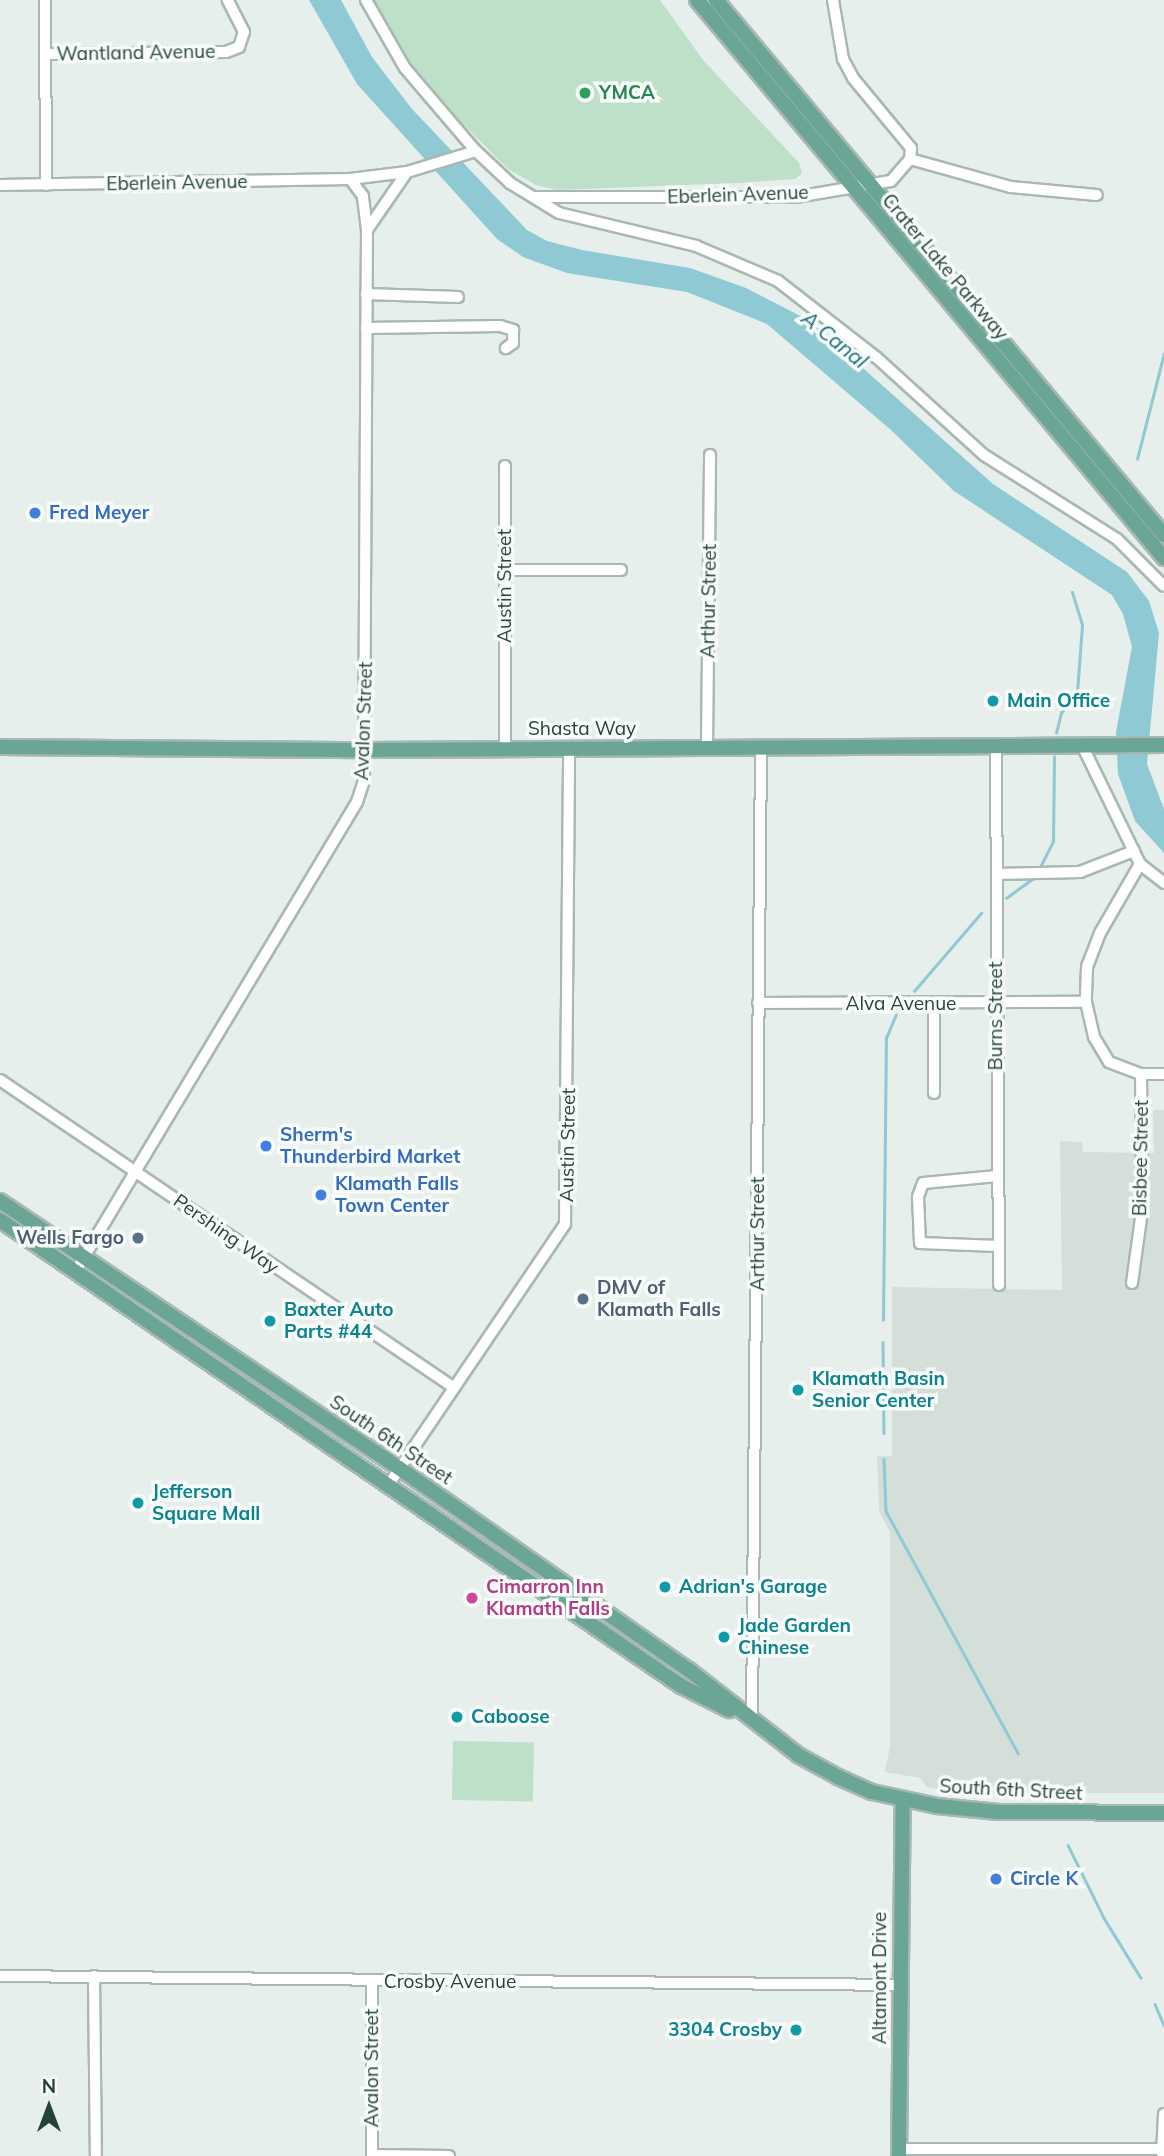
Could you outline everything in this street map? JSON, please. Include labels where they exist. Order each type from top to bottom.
[{"type":"main road","name":"Crater Lake Parkway","points":[[697,0],[1164,558]]},
{"type":"main road","name":"Crater Lake Parkway","points":[[716,0],[1164,535]]},
{"type":"main road","name":"Shasta Way","points":[[0,747],[366,750],[1160,745]]},
{"type":"main road","name":"South 6th Street","points":[[0,1201],[399,1468],[689,1670],[752,1721],[838,1777],[903,1800],[999,1812],[1164,1813]]},
{"type":"main road","name":"South 6th Street","points":[[0,1220],[681,1686],[752,1721]]},
{"type":"main road","name":"Altamont Drive","points":[[899,2152],[903,1800]]},
{"type":"street","points":[[46,0],[46,185]]},
{"type":"street","name":"Wantland Avenue","points":[[46,54],[226,52],[239,47],[244,32],[228,0]]},
{"type":"street","points":[[366,0],[405,68],[476,151],[531,197],[559,213],[696,246],[778,281],[877,358],[984,455],[1117,539],[1164,586]]},
{"type":"street","points":[[833,0],[843,59],[853,79],[911,148],[910,159],[1011,187],[1097,195]]},
{"type":"street","name":"Eberlein Avenue","points":[[0,185],[350,179],[421,169],[476,151]]},
{"type":"street","name":"Eberlein Avenue","points":[[531,197],[796,197],[891,181],[910,159]]},
{"type":"street","points":[[367,230],[407,172]]},
{"type":"street","name":"Avalon Street","points":[[75,1272],[357,802],[366,750],[367,230],[363,196],[350,179]]},
{"type":"street","points":[[366,293],[458,298]]},
{"type":"street","points":[[366,328],[500,326],[513,330],[513,343],[506,348]]},
{"type":"street","name":"Arthur Street","points":[[707,747],[710,455]]},
{"type":"street","name":"Austin Street","points":[[505,467],[505,749]]},
{"type":"street","points":[[505,570],[621,570]]},
{"type":"street","points":[[1082,745],[1140,864],[1164,883]]},
{"type":"street","name":"Burns Street","points":[[996,746],[994,1003],[999,1285]]},
{"type":"street","name":"Arthur Street","points":[[752,1721],[761,747]]},
{"type":"street","name":"Austin Street","points":[[387,1487],[565,1224],[569,748]]},
{"type":"street","points":[[997,874],[1080,872],[1134,850]]},
{"type":"street","name":"Bisbee Street","points":[[1132,1283],[1142,1211],[1141,1074],[1109,1062],[1094,1037],[1086,1003],[1087,967],[1100,933],[1140,864]]},
{"type":"street","name":"Alva Avenue","points":[[758,1003],[1086,1003]]},
{"type":"street","points":[[934,1004],[934,1093]]},
{"type":"street","points":[[1141,1074],[1164,1074]]},
{"type":"street","name":"Pershing Way","points":[[0,1080],[453,1387]]},
{"type":"street","points":[[997,1177],[923,1184],[918,1197],[920,1243],[998,1246]]},
{"type":"street","name":"Crosby Avenue","points":[[0,1976],[900,1986]]},
{"type":"street","points":[[94,1976],[96,2156]]},
{"type":"street","name":"Avalon Street","points":[[372,1981],[372,2156]]},
{"type":"street","points":[[899,2152],[1162,2153],[1164,2114]]},
{"type":"street","points":[[372,2156],[449,2156]]},
{"type":"shaded area","points":[[1153,1110],[1164,1110],[1164,1793],[1068,1793],[1050,1797],[970,1793],[927,1787],[920,1778],[885,1772],[890,1746],[890,1532],[879,1511],[877,1456],[892,1456],[892,1287],[1062,1290],[1060,1141],[1082,1142],[1083,1152],[1154,1153]]},
{"type":"green space","name":"YMCA","points":[[374,0],[660,0],[703,60],[799,163],[802,173],[795,179],[739,183],[556,190],[536,185],[508,169],[463,124],[409,62]]},
{"type":"green space","points":[[453,1741],[534,1742],[533,1801],[452,1800]]},
{"type":"water","points":[[309,0],[341,0],[372,57],[412,109],[527,230],[547,241],[582,250],[690,268],[746,288],[810,321],[993,484],[1127,572],[1149,601],[1159,633],[1147,764],[1164,809],[1164,853],[1135,821],[1118,774],[1116,732],[1132,647],[1123,614],[1112,595],[954,491],[891,430],[767,324],[687,292],[567,273],[523,257],[497,239],[357,84]]},
{"type":"waterway","points":[[1137,459],[1164,353]]},
{"type":"waterway","points":[[1056,733],[1061,713],[1077,692],[1082,625],[1072,592]]},
{"type":"waterway","points":[[1039,869],[1053,841],[1054,757]]},
{"type":"waterway","points":[[1006,898],[1034,878]]},
{"type":"waterway","points":[[914,991],[981,913]]},
{"type":"waterway","points":[[883,1320],[886,1038],[896,1015]]},
{"type":"waterway","points":[[883,1342],[884,1433]]},
{"type":"waterway","points":[[884,1459],[886,1511],[1018,1753]]},
{"type":"waterway","points":[[1068,1845],[1104,1918],[1141,1978]]},
{"type":"waterway","points":[[1155,2004],[1164,2025]]},
{"type":"place","name":"YMCA","points":[[585,93]]},
{"type":"place","name":"Fred Meyer","points":[[35,513]]},
{"type":"place","name":"Main Office","points":[[993,701]]},
{"type":"place","name":"Sherm's Thunderbird Market","points":[[266,1146]]},
{"type":"place","name":"Klamath Falls Town Center","points":[[321,1195]]},
{"type":"place","name":"Wells Fargo","points":[[138,1238]]},
{"type":"place","name":"DMV of Klamath Falls","points":[[583,1299]]},
{"type":"place","name":"Baxter Auto Parts #44","points":[[270,1321]]},
{"type":"place","name":"Klamath Basin Senior Center","points":[[798,1390]]},
{"type":"place","name":"Jefferson Square Mall","points":[[138,1503]]},
{"type":"place","name":"Adrian's Garage","points":[[665,1587]]},
{"type":"place","name":"Cimarron Inn Klamath Falls","points":[[472,1598]]},
{"type":"place","name":"Jade Garden Chinese","points":[[724,1637]]},
{"type":"place","name":"Caboose","points":[[457,1717]]},
{"type":"place","name":"Circle K","points":[[996,1879]]},
{"type":"place","name":"3304 Crosby","points":[[796,2030]]},
{"type":"water label","name":"A Canal","points":[[835,339]]}]
